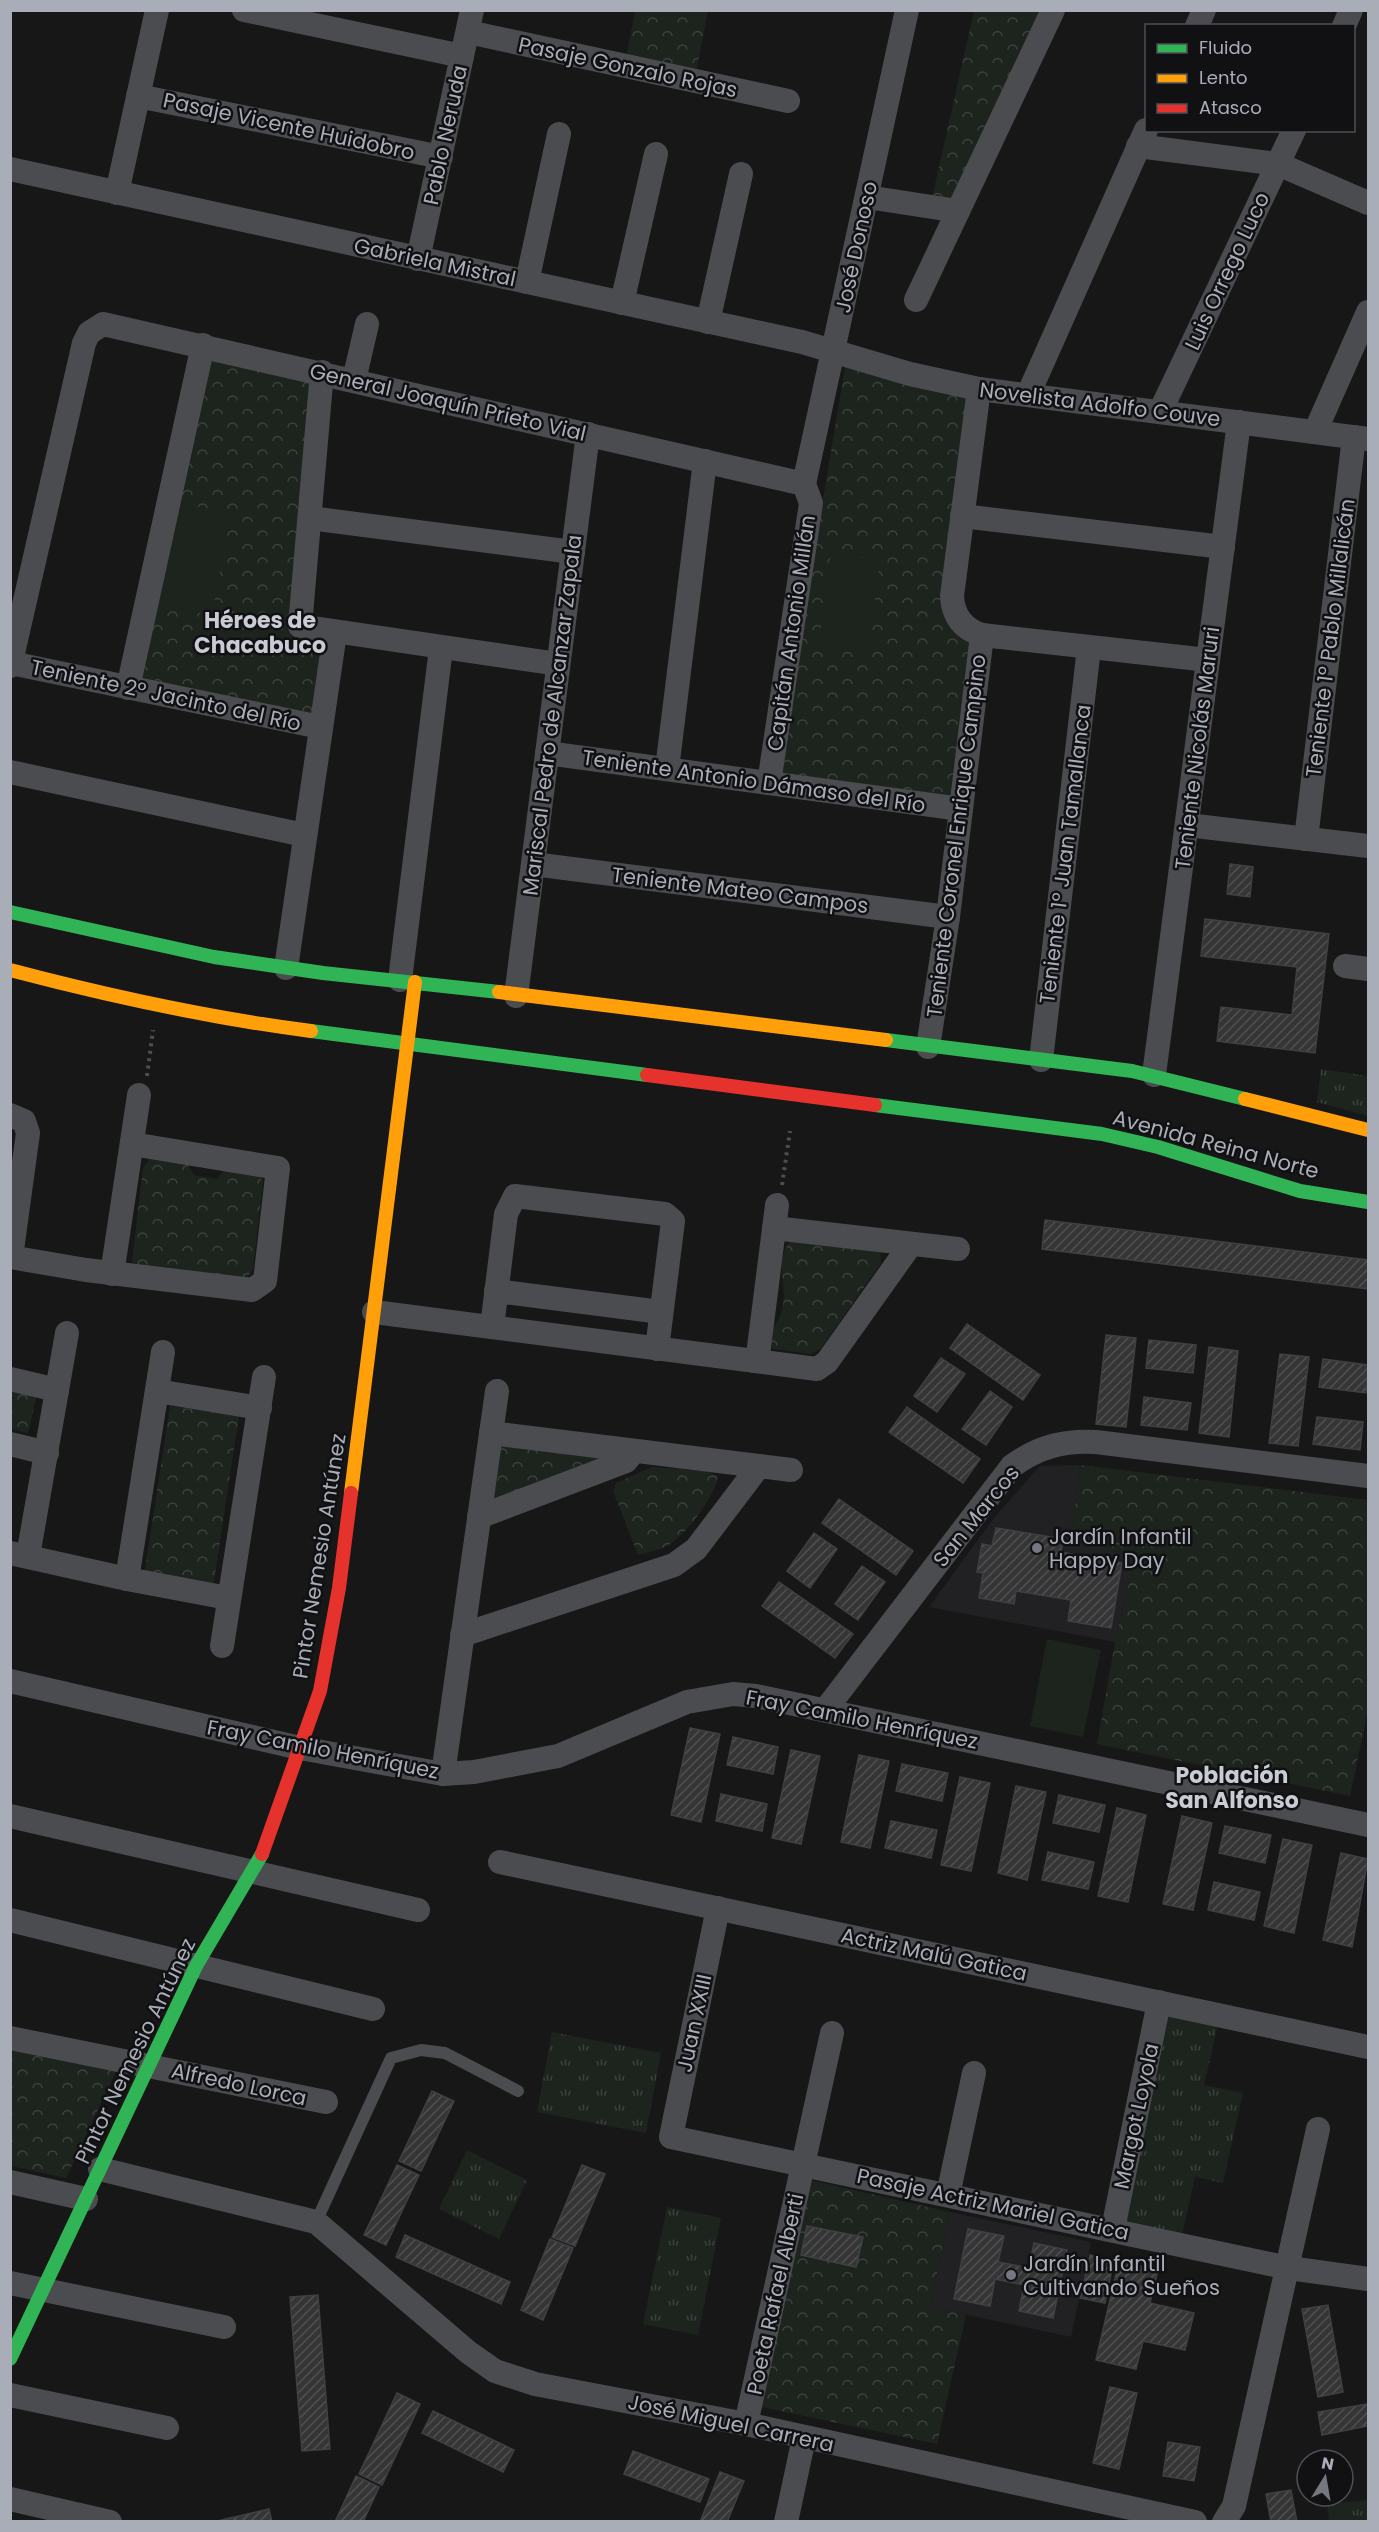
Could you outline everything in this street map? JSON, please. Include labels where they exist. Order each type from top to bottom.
[{"type":"street","points":[[117,193],[157,10]]},
{"type":"street","points":[[244,10],[462,56]]},
{"type":"street","name":"José Donoso","points":[[804,484],[907,10]]},
{"type":"street","points":[[915,300],[1053,10]]},
{"type":"street","points":[[1198,24],[1204,10]]},
{"type":"street","points":[[1345,24],[1351,10]]},
{"type":"street","name":"Pablo Neruda","points":[[418,259],[470,21]]},
{"type":"street","name":"Pasaje Gonzalo Rojas","points":[[470,21],[788,101]]},
{"type":"street","name":"Pasaje Vicente Huidobro","points":[[138,96],[441,157]]},
{"type":"street","name":"Luis Orrego Luco","points":[[1160,412],[1293,132]]},
{"type":"street","points":[[527,282],[559,134]]},
{"type":"street","points":[[1028,395],[1142,138],[1278,164],[1368,202]]},
{"type":"street","points":[[622,303],[656,154]]},
{"type":"street","name":"Gabriela Mistral","points":[[10,169],[708,322],[834,352]]},
{"type":"street","points":[[708,322],[741,174]]},
{"type":"street","points":[[867,197],[958,211]]},
{"type":"street","points":[[1315,432],[1368,312]]},
{"type":"street","name":"General Joaquín Prieto Vial","points":[[11,664],[84,342],[93,329],[108,324],[804,484]]},
{"type":"street","points":[[354,380],[367,324]]},
{"type":"street","points":[[128,688],[203,345]]},
{"type":"street","name":"Novelista Adolfo Couve","points":[[834,352],[910,374],[979,389],[1361,438]]},
{"type":"street","points":[[322,372],[300,626],[334,633],[558,664]]},
{"type":"street","name":"Teniente Coronel Enrique Campino","points":[[928,1047],[948,917],[982,635],[966,628],[952,605],[979,389]]},
{"type":"street","name":"Teniente Nicolás Maruri","points":[[1154,1075],[1239,422]]},
{"type":"street","name":"Mariscal Pedro de Alcanzar Zapala","points":[[516,996],[588,434]]},
{"type":"street","name":"Teniente 1º Pablo Millalicán","points":[[1306,839],[1361,438]]},
{"type":"street","points":[[667,769],[705,461]]},
{"type":"street","name":"Capitán Antonio Millán","points":[[769,783],[811,503],[804,484]]},
{"type":"street","points":[[962,516],[1223,547]]},
{"type":"street","points":[[310,518],[573,552]]},
{"type":"street","points":[[286,968],[334,633]]},
{"type":"street","points":[[982,635],[1208,660]]},
{"type":"street","points":[[408,981],[441,648]]},
{"type":"street","name":"Teniente 1º Juan Tamallanca","points":[[1041,1060],[1089,648]]},
{"type":"street","name":"Teniente 2º Jacinto del Río","points":[[11,664],[320,727]]},
{"type":"street","name":"Teniente Antonio Dámaso del Río","points":[[547,753],[961,809]]},
{"type":"street","points":[[10,772],[304,835]]},
{"type":"street","points":[[1187,825],[1368,846]]},
{"type":"street","name":"Teniente Mateo Campos","points":[[533,864],[948,917]]},
{"type":"street","points":[[10,912],[162,946],[286,968],[408,981],[1154,1075],[1368,1130]]},
{"type":"street","points":[[1345,966],[1368,969]]},
{"type":"street","name":"Avenida Reina Norte","points":[[10,970],[199,1016],[1052,1126],[1158,1147],[1300,1191],[1368,1202]]},
{"type":"street","name":"Pintor Nemesio Antúnez","points":[[10,2359],[196,1966],[266,1847],[320,1691],[330,1643],[408,1043],[408,981]]},
{"type":"street","points":[[112,1274],[139,1095]]},
{"type":"street","points":[[10,1115],[24,1121],[28,1133],[13,1217],[11,1257],[112,1274],[252,1290],[265,1281],[278,1168],[132,1144]]},
{"type":"street","points":[[492,1327],[506,1214],[515,1196],[665,1214],[673,1221],[657,1348]]},
{"type":"street","points":[[754,1361],[758,1354],[775,1217],[911,1244],[958,1249]]},
{"type":"street","points":[[374,1311],[817,1369],[827,1362],[911,1244]]},
{"type":"street","points":[[496,1291],[661,1312]]},
{"type":"street","points":[[67,1333],[47,1453],[19,1554],[127,1580],[228,1598]]},
{"type":"street","points":[[127,1580],[163,1352]]},
{"type":"street","points":[[222,1646],[264,1377]]},
{"type":"street","points":[[10,1379],[57,1390]]},
{"type":"street","points":[[157,1391],[260,1408]]},
{"type":"street","points":[[443,1774],[498,1391]]},
{"type":"street","points":[[491,1433],[790,1470]]},
{"type":"street","name":"San Marcos","points":[[825,1709],[1012,1466],[1038,1450],[1066,1442],[1096,1442],[1368,1476]]},
{"type":"street","points":[[10,1444],[47,1453]]},
{"type":"street","points":[[479,1517],[626,1461],[634,1451]]},
{"type":"street","points":[[462,1635],[674,1565],[696,1548],[759,1466]]},
{"type":"street","name":"Fray Camilo Henríquez","points":[[10,1681],[300,1748],[443,1774],[474,1772],[558,1756],[687,1702],[710,1696],[756,1696],[1368,1825]]},
{"type":"street","points":[[10,1816],[418,1910]]},
{"type":"street","name":"Actriz Malú Gatica","points":[[500,1862],[1368,2047]]},
{"type":"street","name":"Juan XXIII","points":[[671,2137],[718,1908]]},
{"type":"street","points":[[10,1920],[373,2008]]},
{"type":"street","name":"Margot Loyola","points":[[1113,2229],[1159,2002]]},
{"type":"street","points":[[803,2164],[832,2033]]},
{"type":"street","name":"Alfredo Lorca","points":[[10,2038],[326,2102]]},
{"type":"street","points":[[948,2195],[974,2073]]},
{"type":"street","points":[[1224,2522],[1234,2506],[1289,2268],[1318,2129]]},
{"type":"street","name":"Pasaje Actriz Mariel Gatica","points":[[671,2137],[1289,2268],[1368,2279]]},
{"type":"street","name":"Poeta Rafael Alberti","points":[[746,2424],[803,2164]]},
{"type":"street","points":[[100,2169],[316,2222]]},
{"type":"street","points":[[10,2182],[86,2199]]},
{"type":"street","name":"José Miguel Carrera","points":[[316,2222],[468,2352],[495,2371],[535,2384],[746,2424],[1196,2522]]},
{"type":"street","points":[[10,2283],[224,2327]]},
{"type":"street","points":[[10,2395],[167,2428]]},
{"type":"street","points":[[786,2522],[804,2438]]},
{"type":"street","points":[[10,2499],[110,2522]]},
{"type":"lane","points":[[316,2222],[392,2058],[421,2050],[445,2053],[518,2091]]},
{"type":"path","points":[[775,1217],[780,1201],[789,1131]]},
{"type":"shaded area","name":"Jardín Infantil Happy Day","points":[[1080,1465],[1071,1539],[1135,1557],[1115,1642],[929,1607],[993,1519],[1040,1466]]},
{"type":"shaded area","name":"Jardín Infantil Cultivando Sueños","points":[[950,2212],[1091,2242],[1071,2337],[930,2307]]},
{"type":"green space","points":[[635,11],[708,11],[696,73],[626,59]]},
{"type":"green space","points":[[974,11],[1046,11],[954,204],[932,198]]},
{"type":"green space","points":[[205,349],[318,375],[291,637],[323,643],[311,723],[132,686]]},
{"type":"green space","points":[[845,367],[976,392],[948,597],[971,634],[958,806],[777,777]]},
{"type":"green space","points":[[173,503],[230,512],[212,615],[155,605]]},
{"type":"green space","points":[[831,553],[880,560],[868,650],[819,643]]},
{"type":"green space","points":[[1321,1069],[1368,1076],[1368,1116],[1317,1102]]},
{"type":"green space","points":[[151,1157],[187,1163],[194,1175],[217,1179],[225,1169],[256,1173],[263,1181],[253,1269],[246,1279],[140,1267],[132,1261],[143,1168]]},
{"type":"green space","points":[[790,1241],[880,1251],[881,1263],[821,1348],[811,1354],[772,1349],[771,1330],[783,1307],[782,1262]]},
{"type":"green space","points":[[11,1384],[38,1390],[28,1433],[11,1429]]},
{"type":"green space","points":[[170,1406],[239,1416],[213,1588],[144,1577]]},
{"type":"green space","points":[[498,1441],[606,1456],[498,1503],[491,1498]]},
{"type":"green space","points":[[1080,1465],[1368,1500],[1368,1710],[1350,1796],[1097,1744],[1115,1642],[1135,1557],[1071,1539]]},
{"type":"green space","points":[[652,1467],[707,1471],[718,1476],[706,1504],[677,1539],[667,1546],[638,1555],[613,1491],[616,1483]]},
{"type":"green space","points":[[1047,1639],[1101,1650],[1083,1737],[1030,1726]]},
{"type":"green space","points":[[1168,2014],[1218,2025],[1204,2085],[1243,2093],[1223,2183],[1195,2177],[1182,2235],[1121,2221]]},
{"type":"green space","points":[[552,2032],[661,2053],[646,2133],[537,2112]]},
{"type":"green space","points":[[10,2046],[118,2067],[66,2178],[11,2166]]},
{"type":"green space","points":[[467,2150],[527,2180],[499,2239],[439,2209]]},
{"type":"green space","points":[[810,2180],[950,2212],[930,2307],[966,2315],[937,2444],[762,2407]]},
{"type":"green space","points":[[667,2207],[721,2218],[698,2335],[643,2324]]},
{"type":"green space","points":[[1368,2500],[1368,2521],[1329,2521],[1327,2508],[1355,2508],[1355,2501]]},
{"type":"building","points":[[1230,864],[1253,867],[1250,897],[1227,894]]},
{"type":"building","points":[[1205,919],[1329,934],[1315,1053],[1217,1041],[1221,1007],[1292,1015],[1297,967],[1201,956]]},
{"type":"building","points":[[1045,1220],[1368,1260],[1368,1289],[1042,1249]]},
{"type":"building","points":[[967,1324],[1040,1375],[1023,1400],[950,1348]]},
{"type":"building","points":[[1106,1335],[1136,1338],[1126,1427],[1096,1424]]},
{"type":"building","points":[[1149,1340],[1196,1345],[1193,1373],[1146,1368]]},
{"type":"building","points":[[1209,1347],[1238,1351],[1229,1437],[1199,1433]]},
{"type":"building","points":[[1280,1354],[1309,1357],[1298,1446],[1269,1443]]},
{"type":"building","points":[[941,1358],[965,1374],[937,1412],[914,1396]]},
{"type":"building","points":[[1323,1359],[1368,1365],[1366,1393],[1319,1387]]},
{"type":"building","points":[[990,1391],[1012,1407],[986,1445],[962,1429]]},
{"type":"building","points":[[1144,1397],[1191,1403],[1187,1430],[1141,1425]]},
{"type":"building","points":[[907,1407],[980,1459],[963,1483],[889,1432]]},
{"type":"building","points":[[1317,1417],[1363,1422],[1360,1450],[1313,1444]]},
{"type":"building","points":[[839,1499],[913,1551],[896,1575],[822,1523]]},
{"type":"building","points":[[996,1528],[1063,1539],[1061,1552],[1122,1563],[1111,1628],[1068,1621],[1071,1600],[1016,1591],[1014,1604],[979,1598],[983,1573],[977,1572],[982,1544],[992,1546]]},
{"type":"building","points":[[814,1533],[837,1549],[810,1588],[787,1571]]},
{"type":"building","points":[[862,1566],[885,1582],[858,1620],[835,1604]]},
{"type":"building","points":[[779,1582],[853,1634],[835,1658],[762,1606]]},
{"type":"building","points":[[690,1728],[720,1734],[701,1822],[671,1815]]},
{"type":"building","points":[[733,1737],[778,1747],[773,1774],[727,1765]]},
{"type":"building","points":[[791,1750],[820,1756],[801,1844],[772,1838]]},
{"type":"building","points":[[859,1755],[889,1761],[870,1848],[841,1842]]},
{"type":"building","points":[[902,1764],[948,1773],[942,1801],[896,1791]]},
{"type":"building","points":[[960,1777],[990,1783],[971,1871],[941,1865]]},
{"type":"building","points":[[1016,1786],[1046,1792],[1027,1880],[998,1873]]},
{"type":"building","points":[[721,1794],[767,1804],[762,1831],[716,1821]]},
{"type":"building","points":[[1059,1795],[1105,1805],[1099,1832],[1053,1823]]},
{"type":"building","points":[[1117,1808],[1146,1815],[1128,1902],[1098,1896]]},
{"type":"building","points":[[1182,1816],[1212,1823],[1193,1910],[1163,1904]]},
{"type":"building","points":[[891,1821],[937,1830],[931,1858],[885,1848]]},
{"type":"building","points":[[1225,1826],[1271,1835],[1265,1863],[1219,1853]]},
{"type":"building","points":[[1283,1839],[1312,1845],[1294,1933],[1264,1926]]},
{"type":"building","points":[[1048,1852],[1094,1862],[1088,1889],[1042,1880]]},
{"type":"building","points":[[1341,1853],[1368,1859],[1352,1947],[1323,1940]]},
{"type":"building","points":[[1214,1882],[1260,1892],[1254,1920],[1208,1910]]},
{"type":"building","points":[[432,2091],[454,2101],[421,2171],[399,2161]]},
{"type":"building","points":[[397,2165],[419,2175],[386,2245],[364,2235]]},
{"type":"building","points":[[582,2165],[605,2174],[575,2246],[552,2237]]},
{"type":"building","points":[[807,2226],[863,2237],[856,2267],[801,2255]]},
{"type":"building","points":[[968,2229],[1004,2236],[998,2262],[1029,2268],[1034,2243],[1067,2250],[1053,2318],[1019,2311],[1024,2285],[995,2279],[990,2306],[954,2299]]},
{"type":"building","points":[[405,2235],[510,2282],[501,2304],[396,2257]]},
{"type":"building","points":[[550,2239],[573,2248],[543,2320],[521,2310]]},
{"type":"building","points":[[1090,2255],[1114,2260],[1105,2303],[1080,2298]]},
{"type":"building","points":[[1119,2261],[1158,2270],[1150,2303],[1194,2313],[1185,2350],[1143,2341],[1136,2369],[1096,2360]]},
{"type":"building","points":[[318,2295],[330,2449],[302,2451],[290,2297]]},
{"type":"building","points":[[1328,2305],[1343,2392],[1318,2397],[1302,2309]]},
{"type":"building","points":[[1110,2387],[1137,2393],[1119,2469],[1093,2463]]},
{"type":"building","points":[[397,2393],[420,2404],[382,2485],[359,2474]]},
{"type":"building","points":[[1368,2404],[1368,2426],[1322,2435],[1318,2412]]},
{"type":"building","points":[[433,2411],[514,2450],[503,2472],[422,2433]]},
{"type":"building","points":[[1168,2442],[1200,2447],[1194,2481],[1163,2476]]},
{"type":"building","points":[[633,2451],[709,2479],[700,2502],[624,2474]]},
{"type":"building","points":[[720,2472],[744,2481],[727,2522],[700,2522]]},
{"type":"building","points":[[356,2476],[379,2487],[363,2522],[335,2522]]},
{"type":"building","points":[[1291,2490],[1297,2522],[1271,2522],[1266,2494]]},
{"type":"building","points":[[269,2509],[272,2522],[213,2522]]},
{"type":"traffic: fast","points":[[10,912],[214,957],[323,973],[499,992]]},
{"type":"traffic: fast","points":[[311,1031],[647,1075]]},
{"type":"traffic: fast","points":[[886,1040],[1132,1071],[1245,1099]]},
{"type":"traffic: fast","points":[[875,1105],[1102,1134],[1158,1147],[1300,1191],[1368,1202]]},
{"type":"traffic: fast","points":[[10,2359],[196,1966],[262,1854]]},
{"type":"traffic: slow","points":[[10,970],[159,1005],[235,1020],[311,1031]]},
{"type":"traffic: slow","points":[[351,1493],[415,982]]},
{"type":"traffic: slow","points":[[499,992],[886,1040]]},
{"type":"traffic: slow","points":[[1245,1099],[1368,1130]]},
{"type":"traffic: jam","points":[[647,1075],[875,1105]]},
{"type":"traffic: jam","points":[[262,1854],[320,1691],[339,1588],[351,1493]]},
{"type":"place","name":"Jardín Infantil Happy Day","points":[[1037,1548]]},
{"type":"place","name":"Jardín Infantil Cultivando Sueños","points":[[1011,2275]]},
{"type":"district","name":"Héroes de Chacabuco","points":[[260,632]]},
{"type":"district","name":"Población San Alfonso","points":[[1232,1788]]}]
